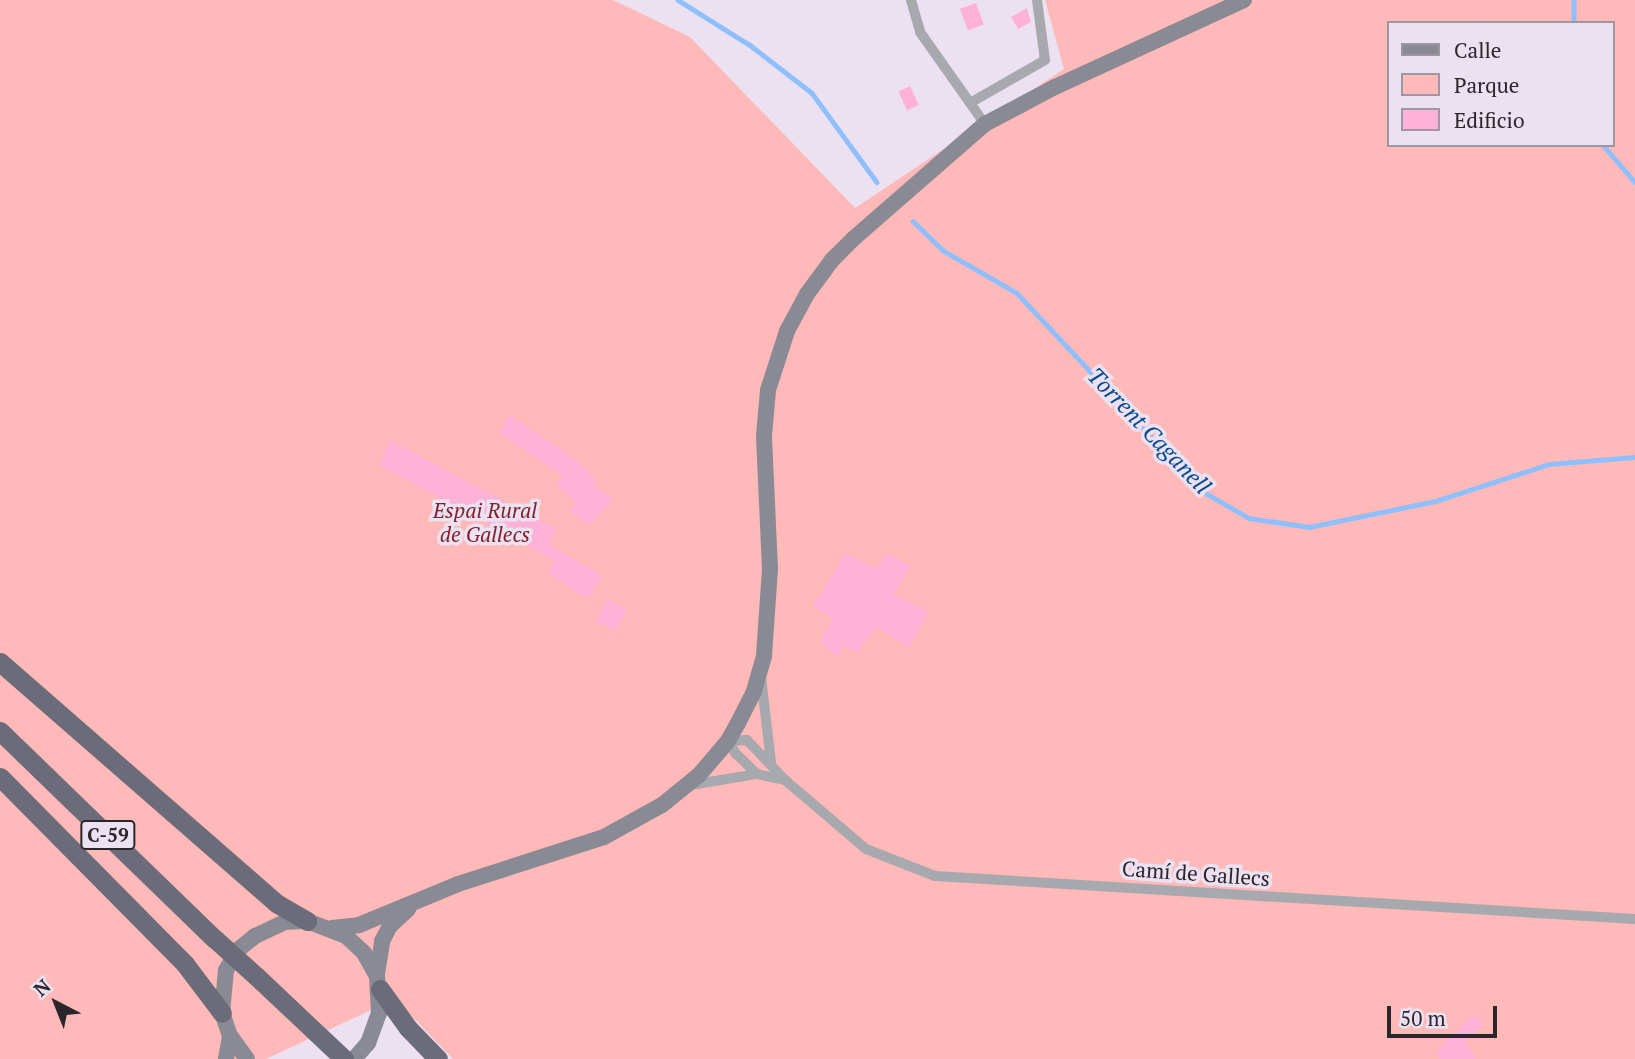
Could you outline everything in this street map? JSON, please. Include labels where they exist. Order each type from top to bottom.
[{"type":"highway","points":[[0,662],[276,903],[307,921]]},
{"type":"highway","name":"C-59","points":[[0,731],[215,939],[344,1059]]},
{"type":"highway","points":[[0,777],[185,964],[222,1013]]},
{"type":"highway","points":[[378,982],[408,1028],[438,1059]]},
{"type":"main road","points":[[332,928],[359,925],[424,897],[604,837],[643,816],[687,786],[728,741],[754,691],[760,671],[769,600],[766,414],[768,390],[787,331],[807,294],[832,260],[985,124],[1055,87],[1244,0]]},
{"type":"main road","points":[[354,1059],[374,1030],[379,1013],[379,953],[390,926],[424,897]]},
{"type":"main road","points":[[247,1059],[230,1036],[222,1013],[226,970],[239,949],[270,928],[285,922],[307,921],[332,928],[358,946],[378,982]]},
{"type":"main road","points":[[226,1059],[230,1036]]},
{"type":"street","points":[[912,0],[920,32],[985,124]]},
{"type":"street","points":[[970,103],[1045,60],[1037,0]]},
{"type":"street","points":[[760,671],[771,762]]},
{"type":"street","name":"Camí de Gallecs","points":[[728,741],[747,740],[771,762],[785,780],[866,849],[935,876],[1635,919]]},
{"type":"street","points":[[728,741],[736,754],[757,774]]},
{"type":"street","name":"Camí de Gallecs","points":[[687,786],[757,774],[785,780]]},
{"type":"green space","name":"Espai Rural de Gallecs","points":[[0,0],[613,0],[690,37],[855,208],[1064,69],[1045,0],[1635,0],[1635,1059],[453,1059],[395,999],[266,1059],[0,1059]]},
{"type":"building","points":[[976,3],[984,25],[968,30],[960,9]]},
{"type":"building","points":[[1027,8],[1031,22],[1018,29],[1011,17]]},
{"type":"building","points":[[910,86],[919,105],[907,111],[898,91]]},
{"type":"building","points":[[510,415],[576,460],[597,481],[593,485],[613,499],[590,526],[569,510],[576,503],[556,484],[563,476],[499,433]]},
{"type":"building","points":[[390,440],[557,529],[549,544],[603,576],[587,599],[547,573],[555,561],[379,465]]},
{"type":"building","points":[[845,553],[877,569],[886,553],[911,566],[894,594],[929,612],[909,647],[876,627],[857,653],[845,646],[836,657],[820,641],[833,619],[813,607]]},
{"type":"building","points":[[607,599],[627,609],[615,631],[596,621]]},
{"type":"building","points":[[1472,1015],[1484,1023],[1465,1042],[1476,1059],[1440,1059],[1435,1053]]},
{"type":"waterway","name":"Torrent Caganell","points":[[678,0],[750,45],[812,93],[877,182]]},
{"type":"waterway","points":[[1574,0],[1574,21]]},
{"type":"waterway","points":[[1605,147],[1635,182]]},
{"type":"waterway","name":"Torrent Caganell","points":[[913,221],[944,251],[1017,293],[1202,491],[1249,518],[1309,527],[1436,501],[1549,464],[1635,457]]}]
